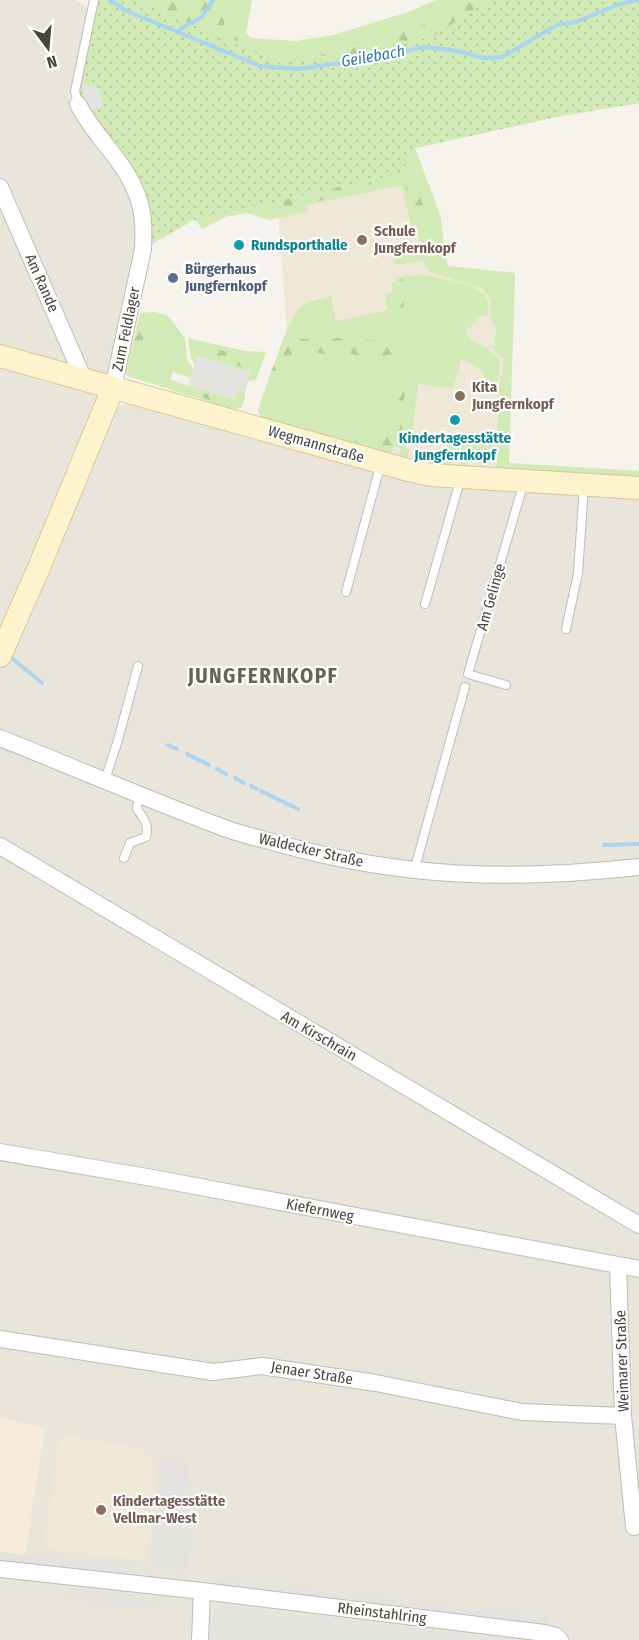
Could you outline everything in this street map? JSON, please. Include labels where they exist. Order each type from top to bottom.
[{"type":"street","name":"Zum Feldlager","points":[[0,656],[113,388],[143,249],[144,227],[135,188],[120,164],[85,119],[78,104]]},
{"type":"street","name":"Am Rande","points":[[0,187],[84,380]]},
{"type":"street","name":"Wegmannstraße","points":[[0,356],[431,475],[639,488]]},
{"type":"street","name":"Waldecker Straße","points":[[0,738],[229,830],[329,857],[413,871],[497,876],[582,874],[639,867]]},
{"type":"street","name":"Am Kirschrain","points":[[0,846],[639,1225]]},
{"type":"street","name":"Kiefernweg","points":[[0,1152],[147,1177],[639,1269]]},
{"type":"street","name":"Weimarer Straße","points":[[618,1265],[623,1416],[634,1527]]},
{"type":"street","name":"Jenaer Straße","points":[[0,1339],[213,1372],[262,1366],[376,1383],[522,1412],[623,1416]]},
{"type":"street","name":"Rheinstahlring","points":[[0,1569],[545,1633],[556,1636],[560,1640]]},
{"type":"street","points":[[200,1640],[202,1591]]},
{"type":"lane","name":"Zum Feldlager","points":[[78,104],[75,91],[93,2]]},
{"type":"lane","points":[[346,592],[381,462]]},
{"type":"lane","points":[[425,604],[461,477]]},
{"type":"lane","name":"Am Gelinge","points":[[506,685],[468,674],[521,492],[522,480]]},
{"type":"lane","points":[[566,629],[578,573],[584,484]]},
{"type":"lane","points":[[105,780],[138,666]]},
{"type":"lane","points":[[413,871],[465,687]]},
{"type":"lane","points":[[124,858],[130,843],[146,837],[148,830],[147,824],[137,810],[139,794]]},
{"type":"shaded area","points":[[0,0],[75,0],[87,8],[69,98],[73,111],[130,189],[138,221],[134,258],[108,379],[0,651]]},
{"type":"shaded area","points":[[82,83],[99,89],[104,108],[88,111]]},
{"type":"shaded area","points":[[401,173],[440,214],[448,266],[515,273],[509,463],[639,471],[639,477],[440,466],[391,455],[287,332],[277,202]]},
{"type":"shaded area","points":[[197,356],[251,372],[245,392],[238,390],[236,399],[189,386]]},
{"type":"shaded area","points":[[131,401],[639,497],[639,1640],[0,1640],[0,1567],[45,1428],[0,1418],[0,669],[114,409]]},
{"type":"shaded area","points":[[0,1419],[45,1428],[23,1570],[0,1567]]},
{"type":"shaded area","name":"Kindertagesstätte Vellmar-West","points":[[59,1435],[144,1449],[157,1472],[148,1561],[43,1548]]},
{"type":"shaded area","points":[[162,1461],[189,1463],[182,1522],[193,1524],[186,1571],[151,1566]]},
{"type":"shaded area","points":[[0,1552],[137,1567],[135,1581],[0,1564]]},
{"type":"shaded area","points":[[208,1579],[547,1618],[547,1629],[205,1589]]},
{"type":"shaded area","points":[[71,1588],[155,1598],[154,1609],[70,1599]]},
{"type":"shaded area","points":[[225,1605],[498,1640],[210,1640],[210,1619],[215,1609]]},
{"type":"green space","points":[[94,0],[133,0],[142,3],[280,63],[353,55],[434,36],[489,0],[639,0],[639,103],[561,116],[415,148],[401,173],[194,220],[143,249],[141,207],[78,104]]},
{"type":"green space","points":[[101,0],[228,0],[224,24],[243,45],[263,55],[296,61],[422,25],[472,0],[535,0],[476,35],[285,81]]},
{"type":"green space","points":[[228,0],[252,0],[246,34],[252,38],[296,41],[333,35],[408,12],[436,0],[472,0],[422,25],[296,61],[263,55],[243,45],[224,24]]},
{"type":"green space","points":[[249,76],[639,103],[561,116],[415,148],[440,214],[447,266],[515,273],[509,463],[639,471],[639,477],[496,469],[497,460],[486,459],[485,468],[479,468],[479,459],[468,459],[467,467],[461,467],[461,458],[451,457],[450,466],[444,466],[448,437],[495,442],[503,359],[490,346],[496,346],[494,338],[497,332],[491,318],[490,300],[483,289],[430,272],[422,261],[394,265],[392,253],[421,246],[416,225],[411,226],[402,185],[307,205],[308,212],[269,220],[247,213],[226,217],[202,229],[188,209]]},
{"type":"green space","points":[[410,161],[424,207],[423,216],[433,227],[431,230],[415,219],[403,177],[390,182],[376,181],[369,185],[362,179]]},
{"type":"green space","points":[[347,182],[343,188],[327,198],[305,205],[278,208],[264,203]]},
{"type":"green space","points":[[422,275],[467,285],[482,292],[486,297],[489,317],[483,315],[472,323],[471,330],[467,326],[466,330],[470,339],[499,359],[500,368],[495,393],[484,392],[486,380],[484,375],[477,367],[461,360],[453,388],[418,384],[412,433],[401,432],[402,441],[407,442],[405,448],[410,450],[407,459],[399,457],[401,448],[394,446],[391,455],[260,418],[258,411],[277,356],[295,313],[300,307],[331,296],[336,321],[388,310],[385,295],[393,293],[391,282],[396,281],[396,277]]},
{"type":"green space","points":[[420,276],[426,284],[419,288],[411,287],[403,294],[404,305],[402,308],[398,307],[393,288],[396,282],[402,279],[406,282]]},
{"type":"green space","points":[[155,312],[168,316],[185,338],[187,360],[194,369],[191,378],[173,372],[170,380],[235,399],[238,390],[245,392],[242,407],[235,410],[125,374],[140,313]]},
{"type":"green space","points":[[143,315],[146,317],[140,362],[135,366],[132,355],[140,317]]},
{"type":"green space","points":[[291,335],[302,339],[320,338],[323,342],[336,338],[386,341],[397,347],[405,347],[412,351],[412,355],[405,356],[398,353],[359,356],[297,349],[288,359],[274,391],[266,393],[266,387],[273,381],[272,369],[280,354],[281,345]]},
{"type":"green space","points":[[188,338],[245,351],[266,352],[256,380],[248,381],[250,372],[197,357],[195,366],[191,358]]},
{"type":"green space","points":[[211,346],[239,356],[247,354],[253,358],[255,365],[249,370],[229,363],[219,356],[206,356],[203,353],[204,348]]},
{"type":"green space","points":[[404,373],[410,378],[403,403],[398,442],[391,449],[358,444],[355,441],[361,435],[378,438],[388,435],[388,424],[396,407],[395,378],[397,374]]},
{"type":"green space","points":[[171,383],[178,383],[207,394],[238,401],[240,405],[236,408],[230,407],[197,395],[179,393],[169,386]]},
{"type":"waterway","name":"Geilebach","points":[[110,0],[127,11],[260,66],[298,69],[349,62],[425,47],[457,51],[484,58],[502,57],[557,25],[576,22],[617,5],[637,0]]},
{"type":"waterway","points":[[177,31],[202,17],[213,0]]},
{"type":"waterway","points":[[13,659],[42,683]]},
{"type":"waterway","points":[[168,745],[177,749]]},
{"type":"waterway","points":[[187,754],[209,765]]},
{"type":"waterway","points":[[217,769],[226,774]]},
{"type":"waterway","points":[[235,778],[244,783]]},
{"type":"waterway","points":[[251,786],[257,789]]},
{"type":"waterway","points":[[261,791],[298,809]]},
{"type":"waterway","points":[[604,845],[639,844]]},
{"type":"place","name":"Schule Jungfernkopf","points":[[362,240]]},
{"type":"place","name":"Rundsporthalle","points":[[239,245]]},
{"type":"place","name":"Bürgerhaus Jungfernkopf","points":[[173,278]]},
{"type":"place","name":"Kita Jungfernkopf","points":[[460,396]]},
{"type":"place","name":"Kindertagesstätte Jungfernkopf","points":[[455,420]]},
{"type":"place","name":"Kindertagesstätte Vellmar-West","points":[[101,1510]]},
{"type":"district","name":"JUNGFERNKOPF","points":[[263,676]]}]
